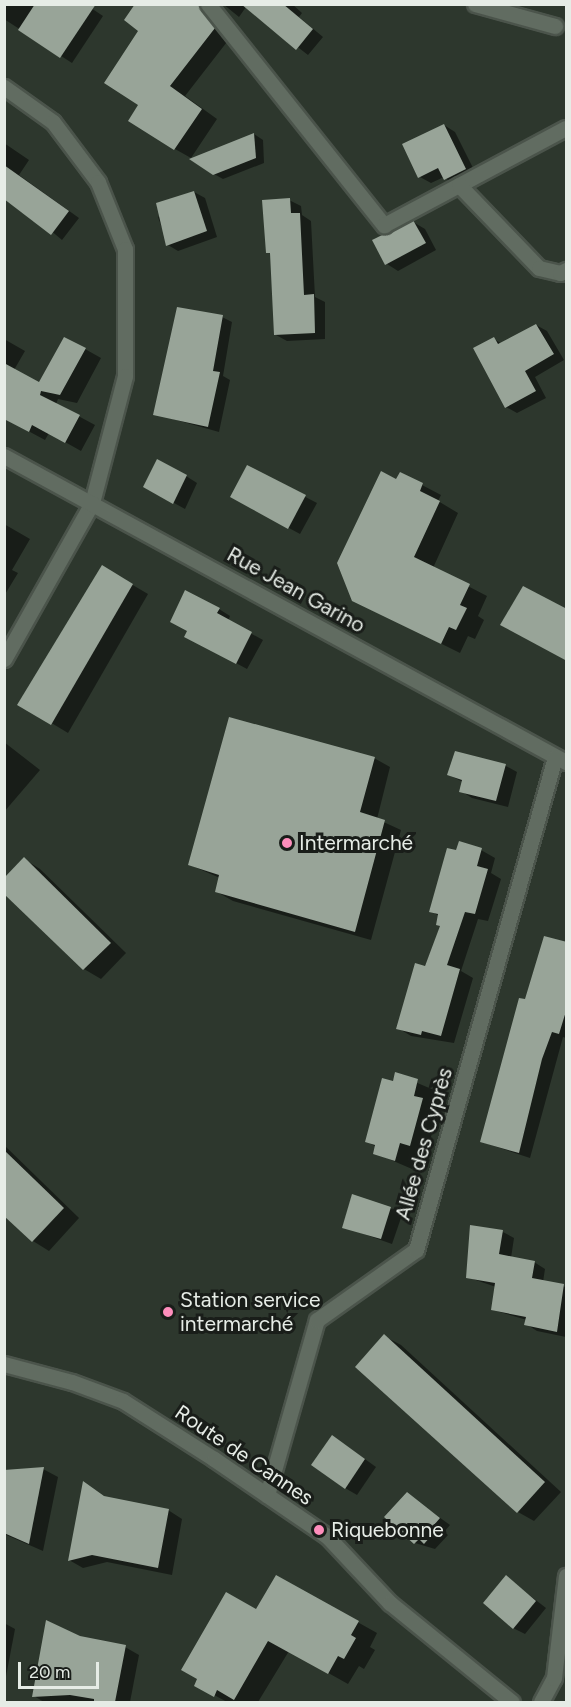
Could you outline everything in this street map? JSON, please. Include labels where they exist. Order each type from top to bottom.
[{"type":"street","points":[[208,4],[384,225],[567,128]]},
{"type":"street","points":[[475,4],[555,26]]},
{"type":"street","points":[[4,87],[53,122],[98,183],[125,249],[125,376],[92,503],[4,659]]},
{"type":"street","points":[[459,185],[539,268],[560,273],[567,270]]},
{"type":"street","name":"Rue Jean Garino","points":[[4,456],[561,760]]},
{"type":"street","name":"Allée des Cyprès","points":[[267,1495],[316,1320],[416,1250],[561,760]]},
{"type":"street","name":"Route de Cannes","points":[[4,1364],[72,1382],[123,1401],[267,1495],[327,1536],[390,1603],[512,1702]]},
{"type":"street","points":[[541,1702],[554,1678],[567,1576]]},
{"type":"building","points":[[35,4],[96,4],[60,58],[18,30]]},
{"type":"building","points":[[135,4],[198,4],[215,28],[170,86],[202,109],[174,150],[128,121],[138,105],[104,83],[138,31],[124,20]]},
{"type":"building","points":[[241,4],[283,4],[313,29],[296,50]]},
{"type":"building","points":[[444,124],[466,169],[444,180],[438,168],[418,178],[402,144]]},
{"type":"building","points":[[254,133],[256,158],[213,175],[189,159]]},
{"type":"building","points":[[4,165],[69,211],[51,235],[4,199]]},
{"type":"building","points":[[194,191],[207,231],[166,246],[156,203]]},
{"type":"building","points":[[290,198],[291,213],[300,213],[304,295],[314,294],[315,333],[274,335],[270,253],[266,253],[262,200]]},
{"type":"building","points":[[413,220],[426,243],[385,265],[372,240]]},
{"type":"building","points":[[177,307],[223,315],[213,371],[220,372],[208,427],[153,415]]},
{"type":"building","points":[[536,324],[554,354],[525,371],[536,391],[505,408],[473,348],[494,337],[498,344]]},
{"type":"building","points":[[64,337],[86,348],[60,395],[41,391],[40,395],[80,415],[65,443],[32,425],[29,432],[4,419],[4,363],[39,382]]},
{"type":"building","points":[[157,459],[187,475],[173,504],[143,487]]},
{"type":"building","points":[[247,465],[306,495],[288,529],[230,497]]},
{"type":"building","points":[[381,471],[396,479],[400,472],[423,483],[420,491],[440,501],[414,557],[470,584],[460,605],[467,608],[456,630],[449,627],[441,644],[352,601],[337,563]]},
{"type":"building","points":[[102,565],[133,584],[51,725],[17,705]]},
{"type":"building","points":[[523,586],[567,609],[567,661],[500,625]]},
{"type":"building","points":[[185,590],[220,608],[217,613],[252,632],[236,664],[184,637],[187,631],[170,622]]},
{"type":"building","name":"Intermarché","points":[[229,717],[375,757],[360,812],[385,820],[355,932],[215,892],[219,875],[188,865]]},
{"type":"building","points":[[455,751],[506,764],[496,801],[459,792],[462,780],[447,775]]},
{"type":"building","points":[[459,841],[482,848],[477,866],[488,869],[475,914],[465,912],[447,965],[460,969],[441,1036],[422,1031],[421,1035],[396,1029],[415,963],[425,966],[440,926],[436,925],[438,914],[429,912],[447,848],[456,850]]},
{"type":"building","points":[[24,857],[111,943],[83,970],[4,894],[4,878]]},
{"type":"building","points":[[544,936],[567,942],[567,1008],[559,1034],[552,1032],[542,1059],[519,1153],[480,1142],[519,998],[525,999]]},
{"type":"building","points":[[395,1072],[418,1079],[414,1096],[423,1098],[410,1146],[400,1143],[395,1161],[373,1154],[375,1145],[365,1142],[382,1078],[393,1081]]},
{"type":"building","points":[[4,1150],[64,1208],[32,1242],[4,1216]]},
{"type":"building","points":[[352,1194],[391,1207],[381,1239],[342,1228]]},
{"type":"building","points":[[470,1225],[503,1230],[499,1254],[535,1261],[532,1278],[564,1284],[557,1332],[524,1325],[526,1317],[491,1310],[495,1283],[466,1278]]},
{"type":"building","points":[[384,1334],[545,1482],[517,1513],[355,1367]]},
{"type":"building","points":[[332,1435],[365,1459],[345,1489],[311,1465]]},
{"type":"building","points":[[44,1467],[29,1544],[4,1533],[4,1470]]},
{"type":"building","points":[[83,1481],[104,1496],[169,1509],[158,1568],[92,1555],[68,1561]]},
{"type":"building","points":[[407,1492],[440,1518],[434,1525],[438,1528],[424,1544],[419,1539],[414,1544],[384,1517]]},
{"type":"building","points":[[276,1575],[359,1621],[351,1635],[356,1638],[344,1659],[338,1656],[328,1674],[268,1641],[234,1700],[217,1690],[214,1697],[194,1686],[197,1679],[181,1670],[226,1592],[256,1609]]},
{"type":"building","points":[[506,1575],[536,1601],[513,1629],[483,1603]]},
{"type":"building","points":[[46,1620],[80,1636],[126,1645],[115,1702],[94,1702],[94,1699],[70,1695],[32,1697]]},
{"type":"place","name":"Intermarché","points":[[287,843]]},
{"type":"place","name":"Station service intermarché","points":[[168,1312]]},
{"type":"place","name":"Riquebonne","points":[[319,1530]]}]
